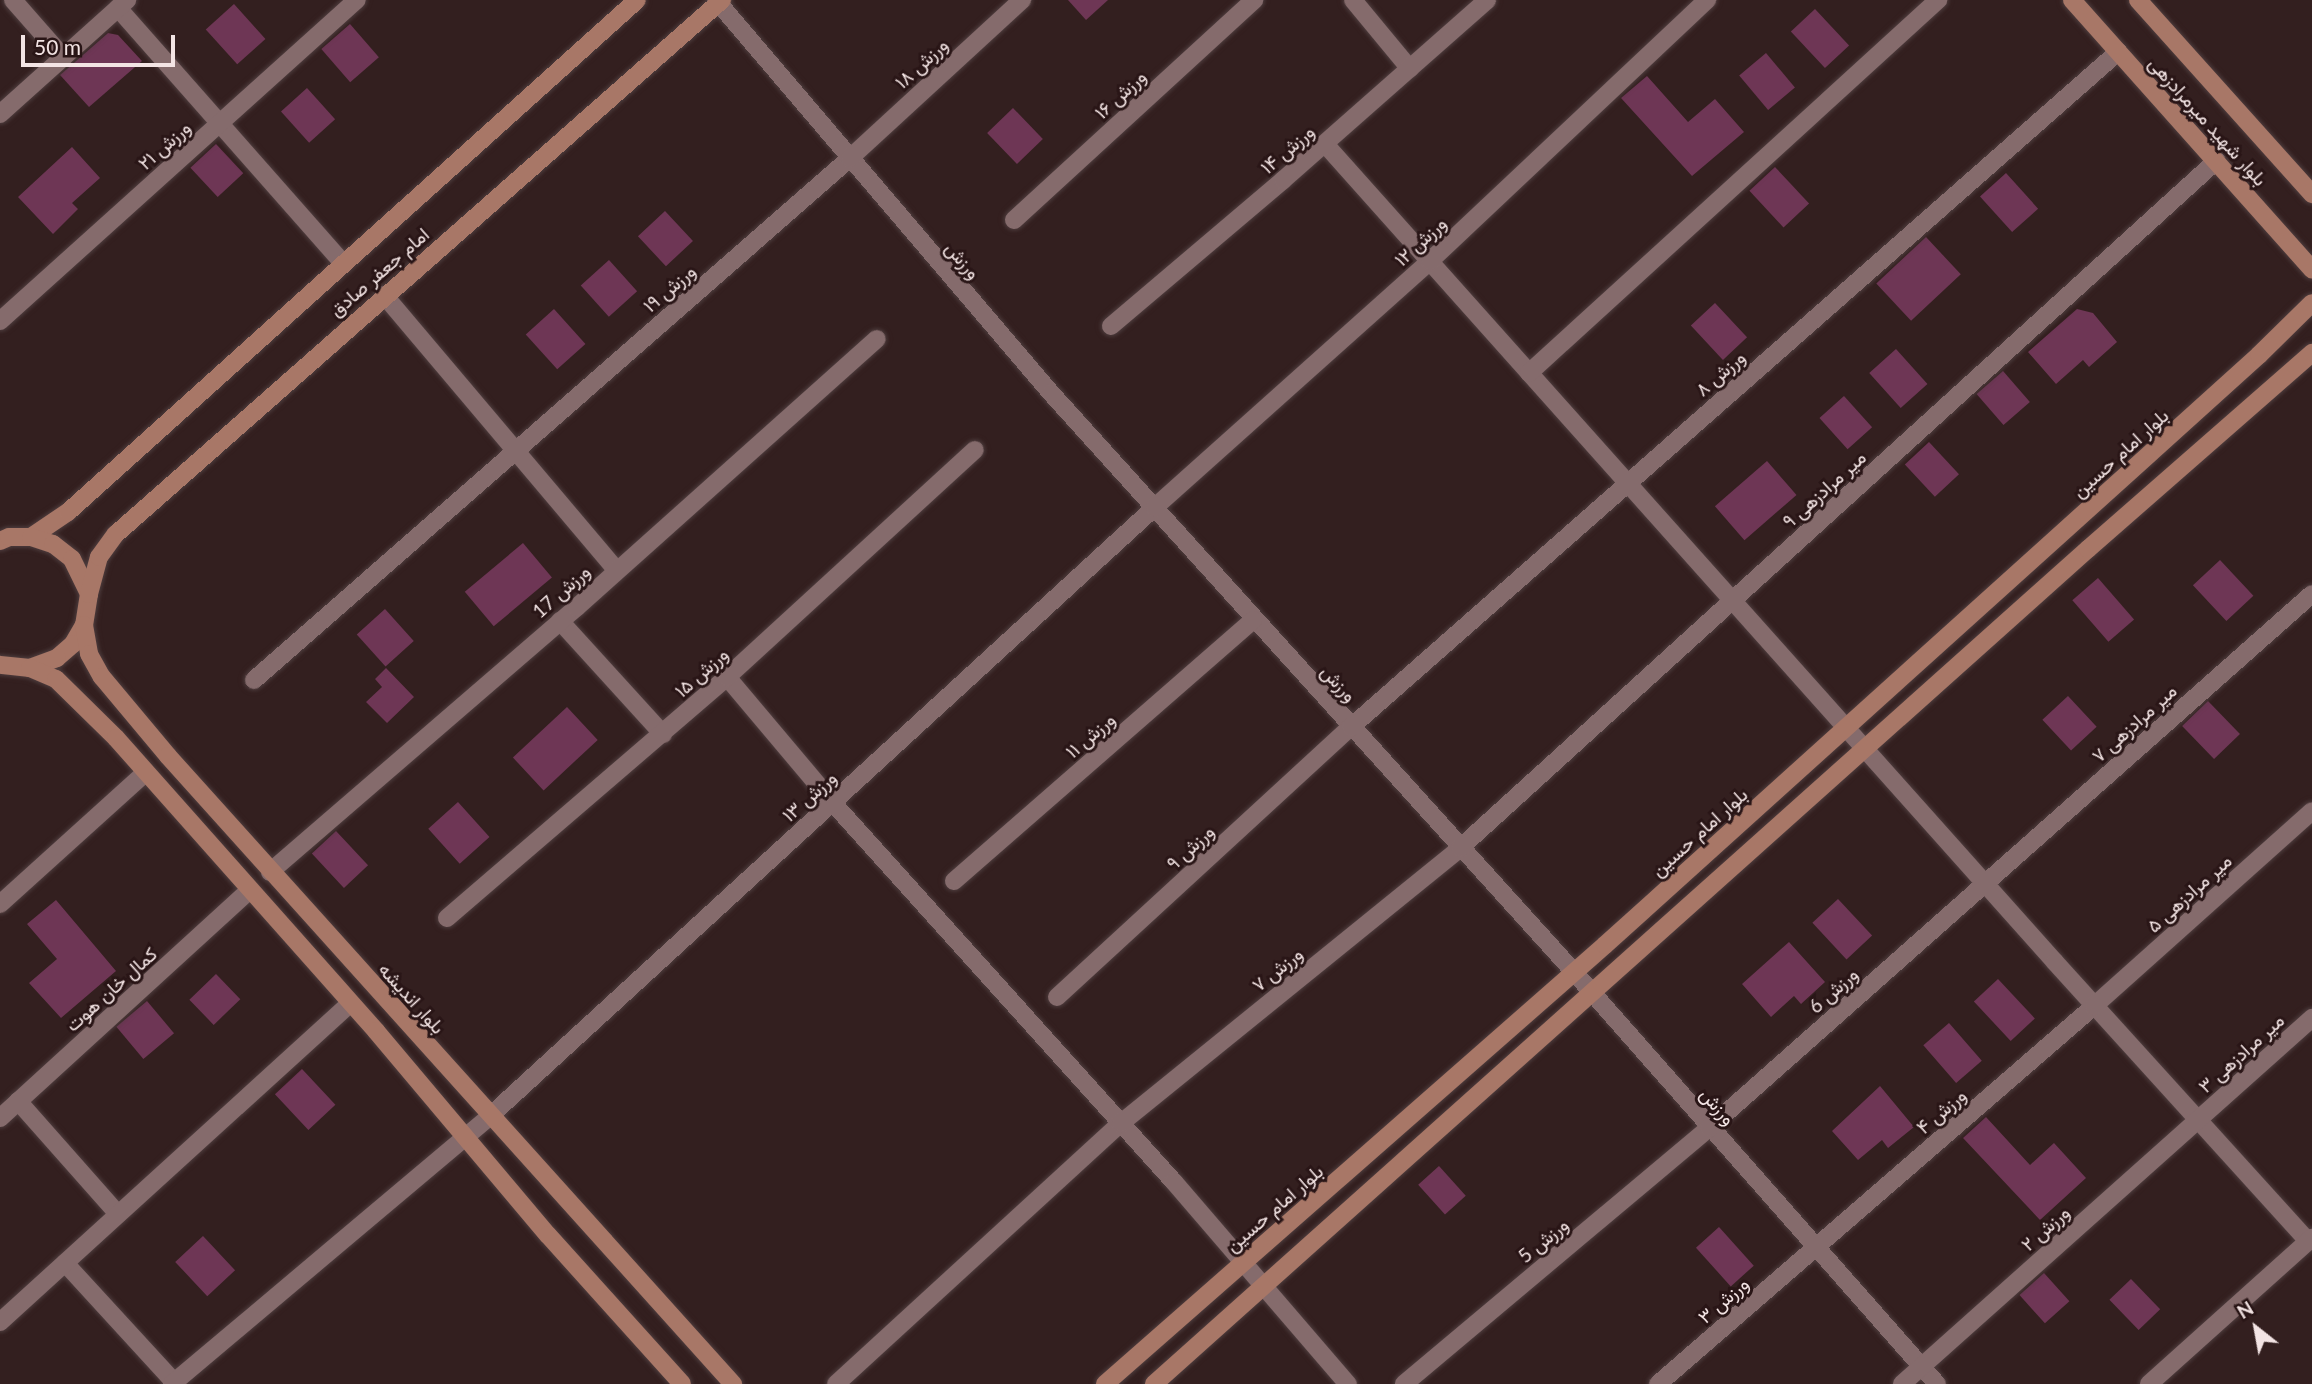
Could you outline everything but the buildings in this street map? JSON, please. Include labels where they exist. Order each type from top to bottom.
[{"type":"street","points":[[13,0],[63,57]]},
{"type":"street","name":"ورزش ۲۱","points":[[0,321],[357,0]]},
{"type":"street","name":"امام جعفر صادق","points":[[31,537],[68,512],[637,0]]},
{"type":"street","name":"ورزش ۱۸","points":[[850,158],[1022,0]]},
{"type":"street","name":"ورزش ۱۶","points":[[1014,220],[1254,0]]},
{"type":"street","points":[[1353,0],[1410,69]]},
{"type":"street","name":"ورزش ۱۴","points":[[1111,326],[1325,144],[1487,0]]},
{"type":"street","name":"ورزش ۱۲","points":[[1155,507],[1430,261],[1707,0]]},
{"type":"street","points":[[1529,373],[1938,0]]},
{"type":"street","name":"بلوار شهید میرمرادزهی","points":[[2072,0],[2312,270]]},
{"type":"street","name":"بلوار شهید میرمرادزهی","points":[[2138,0],[2312,194]]},
{"type":"street","name":"امام جعفر صادق","points":[[84,625],[99,556],[116,534],[719,1]]},
{"type":"street","name":"ورزش","points":[[719,1],[1042,383],[1253,620],[1574,972],[1937,1384]]},
{"type":"street","points":[[0,114],[122,4],[218,124],[344,264]]},
{"type":"street","name":"ورزش ۸","points":[[1351,727],[2118,52]]},
{"type":"street","points":[[1325,144],[2197,1121],[2310,1239],[2149,1384]]},
{"type":"street","name":"ورزش ۱۹","points":[[254,680],[850,158]]},
{"type":"street","name":"میر مرادزهی ۹","points":[[1460,848],[2216,161]]},
{"type":"street","points":[[384,295],[616,570]]},
{"type":"street","name":"بلوار امام حسین","points":[[1105,1384],[1574,972],[2259,355],[2312,303]]},
{"type":"street","name":"ورزش 17","points":[[270,872],[560,621],[877,339]]},
{"type":"street","points":[[1154,1384],[2312,353]]},
{"type":"street","name":"ورزش ۱۵","points":[[447,918],[663,734],[975,450]]},
{"type":"street","name":"ورزش ۱۳","points":[[173,1383],[490,1116],[1155,507]]},
{"type":"street","points":[[0,541],[9,537],[31,537],[53,544],[72,559],[89,594]]},
{"type":"street","name":"میر مرادزهی ۷","points":[[1985,884],[2312,594]]},
{"type":"street","name":"ورزش ۱۱","points":[[954,881],[1253,620]]},
{"type":"street","points":[[560,621],[663,734]]},
{"type":"street","points":[[30,668],[57,658],[73,644],[84,625]]},
{"type":"street","name":"بلوار اندیشه","points":[[84,625],[89,654],[102,677],[270,872],[733,1384]]},
{"type":"street","points":[[0,665],[30,668],[56,678],[80,700],[351,1003],[548,1235],[682,1384]]},
{"type":"street","points":[[727,677],[833,803],[1121,1123],[1348,1384]]},
{"type":"street","name":"ورزش ۹","points":[[1057,997],[1351,727]]},
{"type":"street","points":[[0,904],[145,773]]},
{"type":"street","name":"میر مرادزهی ۵","points":[[2094,1006],[2312,811]]},
{"type":"street","name":"ورزش ۷","points":[[836,1384],[1121,1123],[1460,848]]},
{"type":"street","name":"ورزش 6","points":[[1709,1128],[1985,884]]},
{"type":"street","name":"کمال خان هوت","points":[[0,1118],[249,891]]},
{"type":"street","points":[[0,1322],[351,1003]]},
{"type":"street","name":"ورزش ۴","points":[[1815,1248],[2094,1006]]},
{"type":"street","name":"میر مرادزهی ۳","points":[[2197,1121],[2312,1018]]},
{"type":"street","points":[[18,1101],[118,1214]]},
{"type":"street","name":"ورزش ۲","points":[[1902,1384],[2197,1121]]},
{"type":"street","name":"ورزش 5","points":[[1404,1384],[1709,1128]]},
{"type":"street","name":"ورزش ۳","points":[[1658,1384],[1815,1248]]},
{"type":"street","points":[[65,1263],[173,1383]]}]
